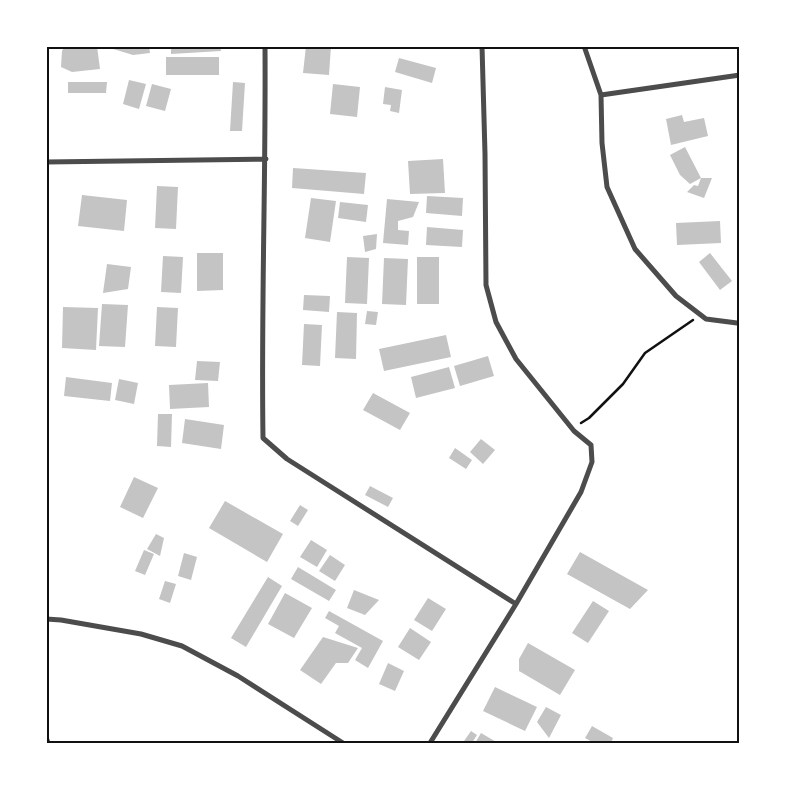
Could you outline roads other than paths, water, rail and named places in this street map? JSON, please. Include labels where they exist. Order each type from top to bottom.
[{"type":"street","points":[[265,46],[266,158],[262,375],[263,438],[287,459],[516,604]]},
{"type":"street","points":[[430,743],[516,604],[581,492],[592,462],[591,445],[572,428],[516,359],[496,322],[486,285],[482,46]]},
{"type":"street","points":[[584,46],[601,95],[602,143],[607,187],[636,249],[676,296],[706,319],[740,322]]},
{"type":"street","points":[[601,95],[740,75]]},
{"type":"street","points":[[46,162],[266,158]]},
{"type":"street","points":[[46,620],[61,620],[141,634],[182,646],[238,676],[343,743]]},
{"type":"street","points":[[46,737],[48,743]]}]
